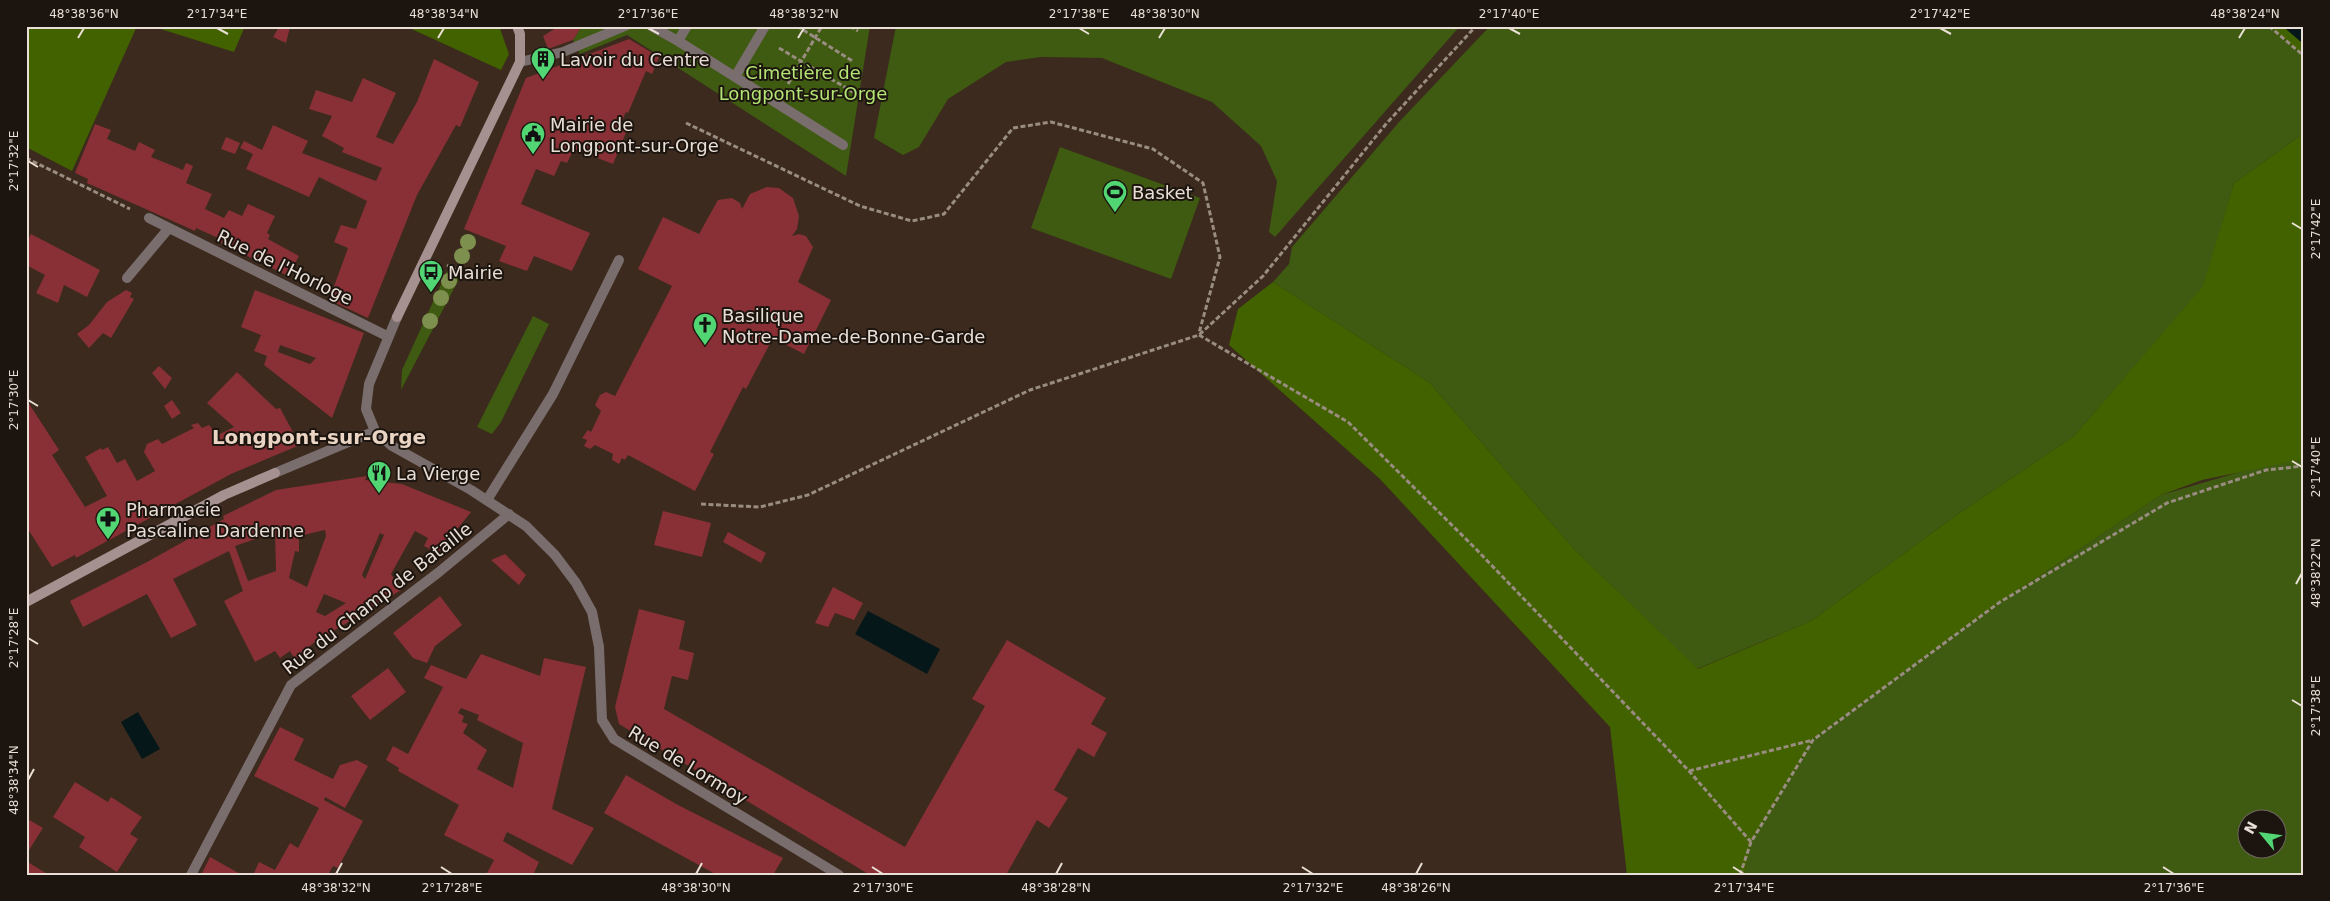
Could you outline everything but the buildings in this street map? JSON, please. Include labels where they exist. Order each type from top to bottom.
[{"type":"main road","points":[[397,317],[520,62],[520,34],[517,26]]},
{"type":"main road","points":[[26,602],[224,495],[275,473]]},
{"type":"street","points":[[520,62],[563,52],[625,26]]},
{"type":"street","points":[[651,26],[735,76],[843,145]]},
{"type":"street","points":[[678,41],[687,26]]},
{"type":"street","points":[[735,76],[765,26]]},
{"type":"street","name":"Rue de l'Horloge","points":[[149,218],[387,336]]},
{"type":"street","points":[[127,278],[169,228]]},
{"type":"street","points":[[487,500],[553,394],[619,260]]},
{"type":"street","points":[[275,473],[375,430],[366,409],[369,384],[387,336],[397,317]]},
{"type":"street","name":"Rue de Lormoy","points":[[375,430],[392,446],[509,514],[526,526],[555,554],[576,583],[592,612],[599,646],[602,720],[614,739],[635,754],[839,875]]},
{"type":"street","name":"Rue du Champ de Bataille","points":[[190,875],[290,685],[439,572],[509,514]]},
{"type":"path","points":[[797,26],[854,62]]},
{"type":"path","points":[[776,103],[822,26]]},
{"type":"path","points":[[850,26],[858,31]]},
{"type":"path","points":[[702,504],[760,507],[808,495],[1030,390],[1199,335],[1263,276],[1386,124],[1476,26]]},
{"type":"path","points":[[2269,26],[2304,56]]},
{"type":"path","points":[[759,36],[853,92]]},
{"type":"path","points":[[686,123],[860,206],[912,221],[944,214],[1013,128],[1051,122],[1154,149],[1203,183],[1220,257],[1199,335]]},
{"type":"path","points":[[26,158],[149,218]]},
{"type":"path","points":[[1199,335],[1348,422],[1475,548],[1689,771],[1751,842]]},
{"type":"path","points":[[1740,875],[1751,842],[1813,740],[2000,602],[2167,503],[2266,470],[2304,466]]},
{"type":"path","points":[[1689,771],[1813,740]]},
{"type":"green space","points":[[26,26],[137,26],[72,171],[26,147]]},
{"type":"green space","points":[[151,26],[245,26],[234,52]]},
{"type":"green space","points":[[405,26],[499,26],[509,54],[501,70]]},
{"type":"green space","name":"Cimetière de Longpont-sur-Orge","points":[[582,26],[870,26],[846,176],[627,35],[580,54],[573,40]]},
{"type":"green space","points":[[896,26],[1460,26],[1275,237],[1269,232],[1277,181],[1261,146],[1212,102],[1102,58],[1041,57],[1006,62],[948,99],[919,147],[903,155],[874,138]]},
{"type":"green space","points":[[1490,26],[2269,26],[2304,56],[2304,133],[2234,183],[2204,286],[2074,436],[1958,514],[1811,621],[1697,669],[1575,550],[1429,382],[1273,282],[1289,264],[1292,247],[1400,121]]},
{"type":"green space","points":[[2269,26],[2304,26],[2304,56]]},
{"type":"green space","points":[[2304,133],[2304,459],[2202,480],[2161,495],[2000,602],[1811,740],[1813,740],[1751,842],[1744,875],[1627,875],[1610,727],[1380,479],[1229,345],[1238,309],[1273,282],[1429,382],[1575,550],[1698,669],[1811,621],[1958,514],[2074,436],[2203,286],[2234,183]]},
{"type":"green space","name":"Basket","points":[[1060,147],[1200,198],[1171,279],[1031,228]]},
{"type":"green space","points":[[447,271],[460,277],[401,390],[402,370]]},
{"type":"green space","points":[[533,316],[549,324],[501,422],[492,434],[477,427]]},
{"type":"green space","points":[[2304,459],[2304,875],[1744,875],[1751,842],[1813,740],[1808,742],[2000,602],[2161,495],[2260,466]]},
{"type":"shaded area","points":[[868,611],[940,649],[927,674],[855,634]]},
{"type":"shaded area","points":[[138,712],[160,749],[142,759],[121,722]]},
{"type":"waterway","points":[[2290,26],[2304,38]]},
{"type":"place","name":"Lavoir du Centre","points":[[543,80]]},
{"type":"place","name":"Mairie de Longpont-sur-Orge","points":[[533,155]]},
{"type":"place","name":"Basket","points":[[1115,213]]},
{"type":"place","name":"Mairie","points":[[431,293]]},
{"type":"place","name":"Basilique Notre-Dame-de-Bonne-Garde","points":[[705,346]]},
{"type":"place","name":"La Vierge","points":[[379,494]]},
{"type":"place","name":"Pharmacie Pascaline Dardenne","points":[[108,540]]},
{"type":"district","name":"Longpont-sur-Orge","points":[[319,437]]}]
